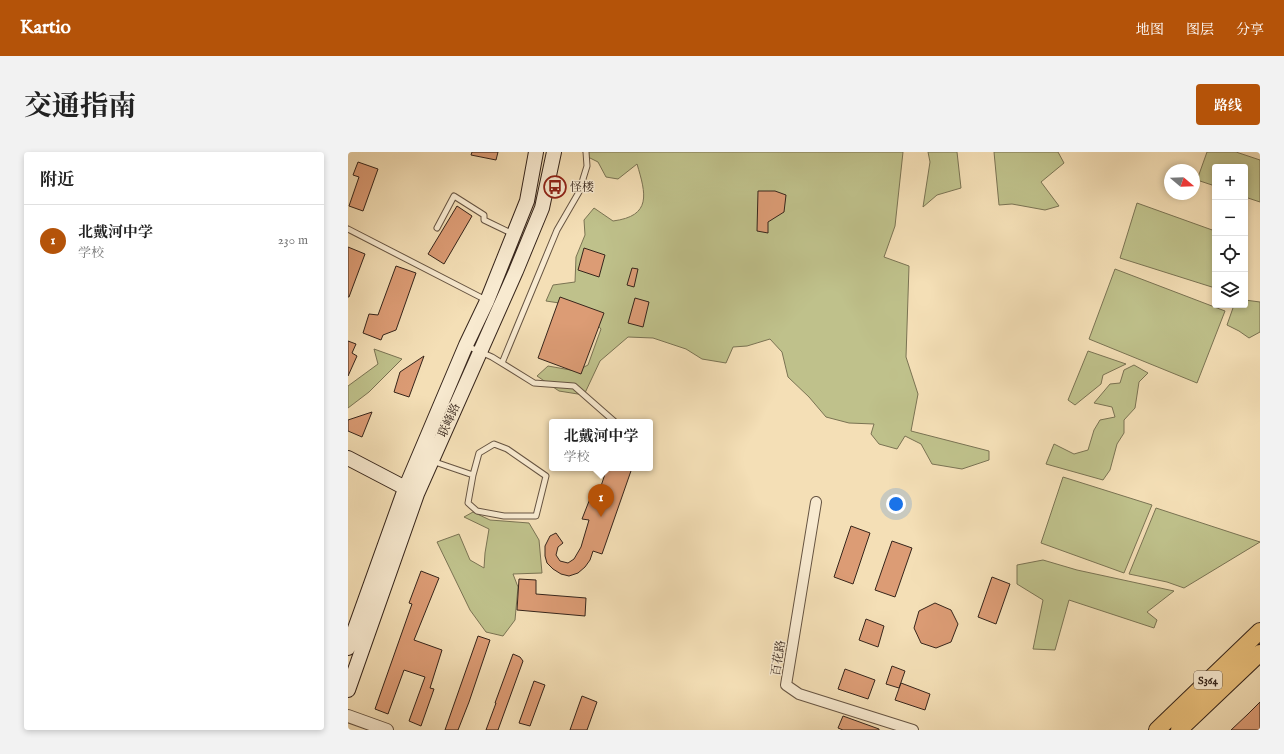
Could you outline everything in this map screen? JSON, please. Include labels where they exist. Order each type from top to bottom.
[{"type":"main road","name":"联峰路","points":[[348,648],[411,491],[466,345],[487,301],[527,201],[536,152]]},
{"type":"main road","name":"联峰路","points":[[348,690],[411,491],[431,461],[516,271],[542,208],[554,152]]},
{"type":"main road","points":[[348,458],[411,491]]},
{"type":"main road","name":"S364","points":[[1157,730],[1260,631]]},
{"type":"main road","name":"S364","points":[[1179,730],[1260,653]]},
{"type":"street","name":"百花路","points":[[816,502],[786,685],[799,694],[913,730]]},
{"type":"street","points":[[348,716],[388,730]]},
{"type":"lane","points":[[502,363],[557,230],[579,192],[586,166],[586,152]]},
{"type":"lane","points":[[437,228],[454,196],[484,214],[484,220],[513,234]]},
{"type":"lane","points":[[348,229],[487,301]]},
{"type":"lane","points":[[466,345],[502,363],[534,383],[574,386],[612,419]]},
{"type":"lane","points":[[494,444],[507,449],[546,476],[536,516],[504,516],[477,511],[468,503],[473,475],[480,453],[494,444]]},
{"type":"lane","points":[[431,461],[473,475]]},
{"type":"green space","points":[[583,152],[903,152],[895,226],[884,257],[909,266],[906,357],[918,394],[911,431],[989,451],[989,460],[962,469],[932,464],[921,444],[905,436],[897,449],[879,444],[871,434],[874,424],[849,423],[826,417],[809,397],[788,377],[782,352],[770,339],[747,346],[733,347],[726,363],[702,359],[686,349],[653,338],[628,337],[600,361],[584,395],[559,391],[537,376],[548,366],[576,371],[588,365],[601,329],[595,322],[566,304],[546,301],[553,285],[575,282],[576,257],[585,235],[584,220],[594,208],[613,221],[626,218],[640,209],[643,202],[643,185],[637,164],[618,179],[606,177],[598,162],[584,155]]},
{"type":"green space","points":[[928,152],[957,152],[961,188],[937,195],[923,207],[930,162]]},
{"type":"green space","points":[[994,152],[1058,152],[1064,163],[1041,182],[1059,206],[1045,210],[1012,204],[999,205]]},
{"type":"green space","points":[[1207,152],[1236,152],[1260,160],[1260,202],[1248,198],[1248,164],[1212,164],[1212,185],[1200,181],[1200,172]]},
{"type":"green space","points":[[1137,203],[1212,230],[1212,287],[1120,258]]},
{"type":"green space","points":[[1115,269],[1212,306],[1212,308],[1225,311],[1197,383],[1089,339]]},
{"type":"green space","points":[[1248,300],[1260,302],[1260,332],[1249,338],[1227,325],[1233,308],[1248,308]]},
{"type":"green space","points":[[374,349],[402,359],[369,392],[348,408],[348,386],[378,364]]},
{"type":"green space","points":[[1088,351],[1126,364],[1103,375],[1101,384],[1075,405],[1068,400]]},
{"type":"green space","points":[[1134,365],[1148,373],[1139,382],[1135,408],[1124,420],[1124,433],[1117,444],[1110,470],[1103,480],[1046,464],[1054,444],[1074,454],[1088,450],[1094,430],[1100,420],[1115,417],[1112,407],[1094,403],[1110,384],[1120,383],[1124,370]]},
{"type":"green space","points":[[1063,477],[1152,505],[1124,573],[1041,543]]},
{"type":"green space","points":[[1156,508],[1260,542],[1184,588],[1167,582],[1129,574]]},
{"type":"green space","points":[[473,512],[490,520],[529,523],[539,540],[542,573],[513,574],[518,587],[515,620],[503,636],[486,632],[470,610],[437,542],[459,534],[470,560],[484,568],[489,529],[464,517]]},
{"type":"green space","points":[[1043,560],[1077,570],[1174,591],[1147,612],[1157,620],[1154,628],[1069,600],[1055,650],[1033,649],[1043,600],[1017,584],[1017,565]]},
{"type":"building","points":[[472,152],[498,152],[496,160],[471,155]]},
{"type":"building","points":[[358,162],[378,169],[363,211],[349,206],[359,177],[353,175]]},
{"type":"building","points":[[758,191],[775,191],[786,195],[784,212],[768,222],[768,233],[757,231]]},
{"type":"building","points":[[457,206],[472,216],[444,264],[428,254]]},
{"type":"building","points":[[348,247],[365,254],[349,297],[348,297]]},
{"type":"building","points":[[584,248],[605,255],[599,277],[578,270]]},
{"type":"building","points":[[396,266],[416,273],[396,330],[383,335],[381,340],[363,333],[369,314],[378,315]]},
{"type":"building","points":[[632,268],[638,269],[634,287],[627,285]]},
{"type":"building","points":[[560,297],[604,313],[581,374],[538,358]]},
{"type":"building","points":[[635,298],[649,302],[643,327],[628,323]]},
{"type":"building","points":[[348,341],[356,344],[352,353],[357,356],[348,376]]},
{"type":"building","points":[[424,356],[409,397],[394,392],[400,372]]},
{"type":"building","points":[[372,412],[362,437],[348,431],[348,420]]},
{"type":"building","points":[[606,471],[631,471],[602,554],[593,551],[590,560],[578,573],[569,576],[561,574],[547,563],[545,546],[550,536],[556,533],[563,543],[558,547],[556,555],[560,561],[568,563],[574,559],[581,547],[589,520],[582,519],[591,496],[597,498]]},
{"type":"building","points":[[851,526],[870,533],[853,584],[834,577]]},
{"type":"building","points":[[892,541],[912,548],[895,597],[875,590]]},
{"type":"building","points":[[421,571],[439,578],[414,640],[442,650],[430,688],[434,689],[421,726],[409,721],[425,677],[404,670],[388,714],[375,709],[412,604],[409,603]]},
{"type":"building","points":[[992,577],[1010,584],[996,624],[978,617]]},
{"type":"building","points":[[519,579],[536,580],[536,594],[586,598],[585,616],[517,610]]},
{"type":"building","points":[[935,603],[951,610],[958,624],[951,642],[936,648],[921,643],[914,628],[919,611]]},
{"type":"building","points":[[866,619],[884,626],[878,647],[859,640]]},
{"type":"building","points":[[478,636],[490,640],[469,702],[458,730],[445,730]]},
{"type":"building","points":[[513,654],[520,657],[523,661],[498,730],[486,730],[495,703]]},
{"type":"building","points":[[892,666],[905,671],[899,688],[886,684]]},
{"type":"building","points":[[845,669],[875,680],[868,699],[838,689]]},
{"type":"building","points":[[534,681],[545,685],[530,726],[519,723]]},
{"type":"building","points":[[901,683],[930,694],[925,710],[895,700]]},
{"type":"building","points":[[582,696],[597,702],[587,730],[570,730]]},
{"type":"building","points":[[1260,702],[1260,730],[1231,730],[1248,714]]},
{"type":"building","points":[[843,716],[879,730],[843,730],[838,728]]},
{"type":"place","name":"怪楼","points":[[555,187]]},
{"type":"place","name":"北戴河中学","points":[[601,517]]}]
